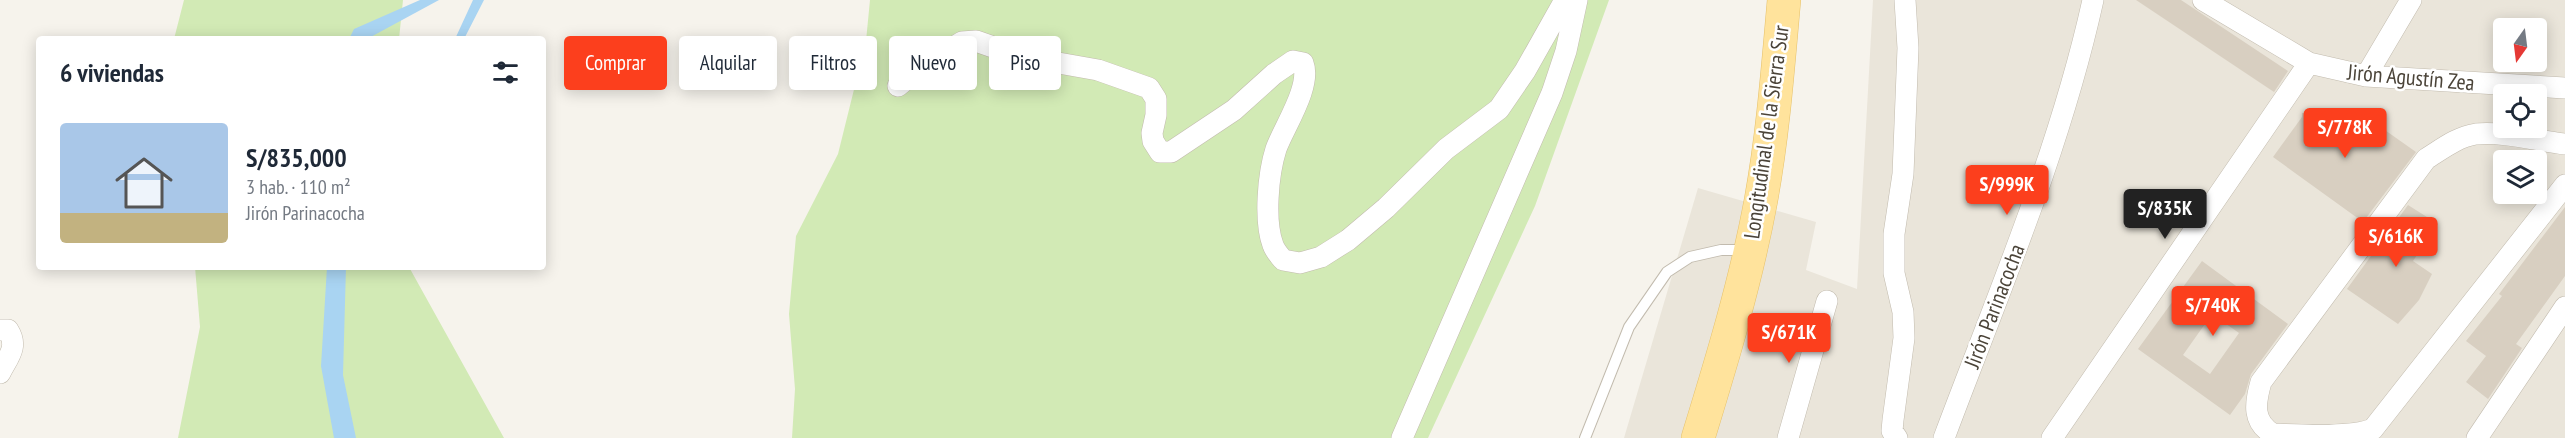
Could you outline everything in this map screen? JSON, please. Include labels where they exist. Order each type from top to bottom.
[{"type":"main road","name":"Longitudinal de la Sierra Sur","points":[[1698,438],[1730,335],[1761,200],[1772,123],[1784,0]]},
{"type":"street","points":[[977,41],[1019,56],[1098,70],[1149,88],[1156,99],[1153,141],[1160,152],[1171,152],[1234,111],[1293,61],[1303,63],[1306,70],[1301,91],[1276,150],[1269,185],[1268,223],[1273,246],[1283,260],[1300,263],[1321,257],[1348,240],[1386,208],[1446,149],[1499,109],[1526,71],[1565,0]]},
{"type":"street","points":[[1402,438],[1552,93],[1566,51],[1577,0]]},
{"type":"street","points":[[1897,438],[1893,431],[1893,420],[1904,338],[1903,312],[1894,273],[1894,234],[1903,174],[1908,48],[1905,0]]},
{"type":"street","name":"Jirón Parinacocha","points":[[1944,438],[2026,219],[2080,56],[2092,0]]},
{"type":"street","name":"Jirón Agustín Zea","points":[[2204,0],[2309,63],[2366,76],[2565,88]]},
{"type":"street","points":[[2366,76],[2411,0]]},
{"type":"street","points":[[2052,438],[2309,63]]},
{"type":"street","points":[[2565,144],[2475,134],[2451,142],[2426,159],[2261,382],[2255,404],[2263,428],[2273,434],[2348,437],[2365,435],[2373,429],[2565,185]]},
{"type":"street","points":[[1788,438],[1827,301]]},
{"type":"street","points":[[2477,438],[2565,307]]},
{"type":"street","points":[[0,330],[8,330],[14,339],[14,345],[0,373]]},
{"type":"lane","points":[[1585,438],[1629,327],[1666,272],[1690,257],[1722,249],[1749,250]]},
{"type":"shaded area","points":[[1873,0],[2565,0],[2565,438],[1624,438],[1698,188],[1816,222],[1806,270],[1857,289]]},
{"type":"green space","points":[[184,0],[403,0],[399,36],[175,36]]},
{"type":"green space","points":[[870,0],[1609,0],[1535,206],[1428,438],[792,438],[795,389],[789,314],[796,236],[838,154],[854,90],[877,90],[877,36],[866,36]]},
{"type":"green space","points":[[195,270],[411,270],[504,438],[178,438],[200,327]]},
{"type":"water","points":[[420,0],[439,0],[373,36],[350,36],[354,29]]},
{"type":"water","points":[[473,0],[484,0],[466,36],[456,36]]},
{"type":"water","points":[[327,270],[346,270],[343,375],[356,438],[334,438],[321,366]]},
{"type":"building","points":[[2136,0],[2181,0],[2288,71],[2274,92]]},
{"type":"building","points":[[2302,113],[2365,116],[2416,152],[2363,222],[2273,157],[2302,117]]},
{"type":"building","points":[[2408,205],[2438,224],[2413,261],[2432,274],[2419,300],[2398,324],[2347,289]]},
{"type":"building","points":[[2565,207],[2565,276],[2516,344],[2522,348],[2488,399],[2466,382],[2486,356],[2466,341],[2502,296],[2499,294]]},
{"type":"building","points":[[2202,261],[2288,324],[2251,374],[2245,394],[2230,415],[2138,349]],"holes":[[[2212,314],[2239,333],[2210,374],[2183,355]]]}]
